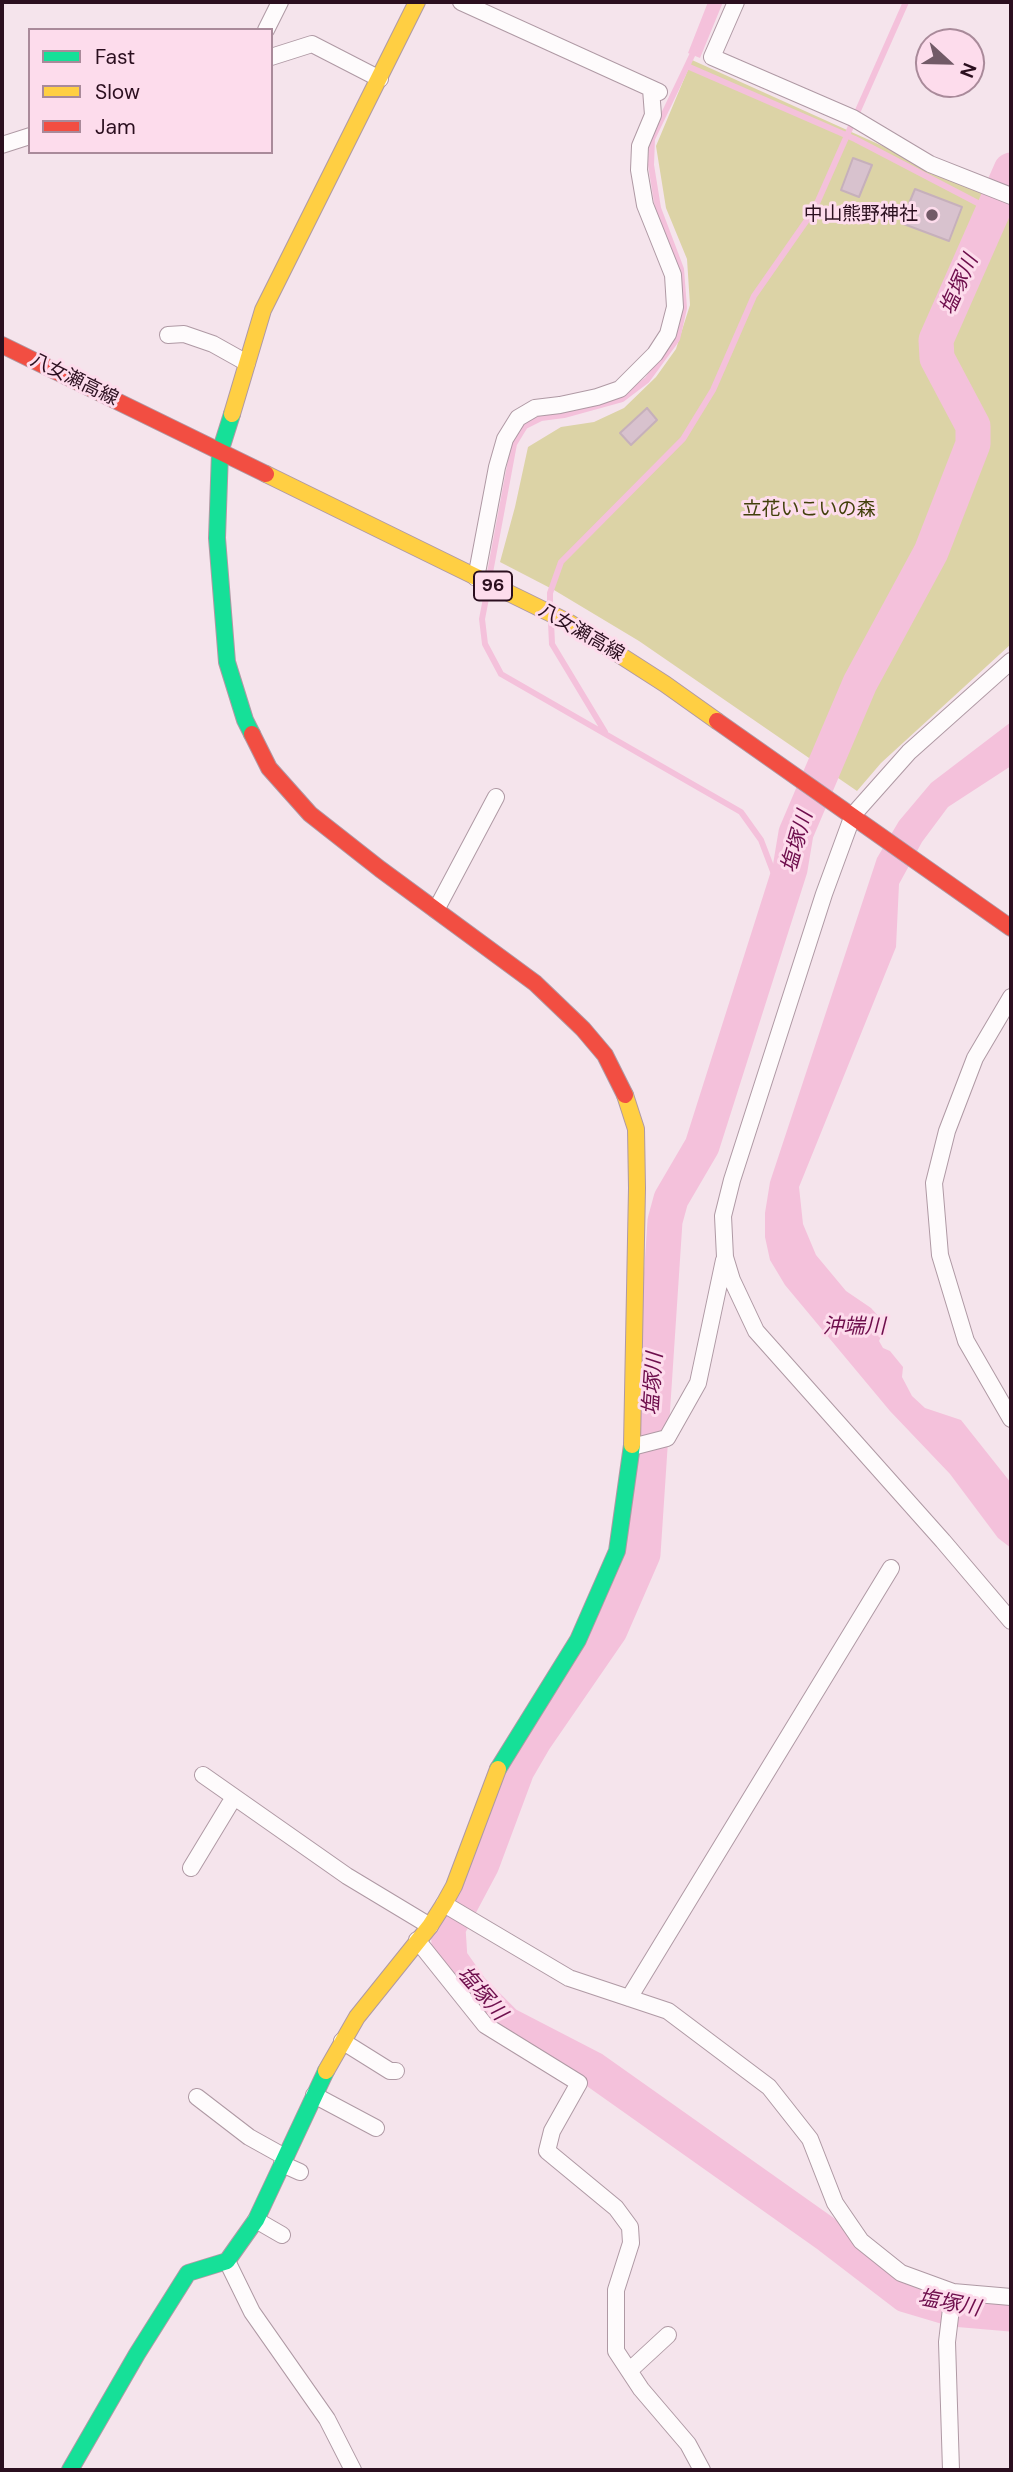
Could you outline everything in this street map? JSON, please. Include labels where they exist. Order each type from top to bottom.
[{"type":"street","points":[[267,28],[279,2]]},
{"type":"street","points":[[69,2470],[188,2273],[228,2261],[256,2220],[342,2041],[357,2017],[430,1926],[454,1886],[501,1762],[578,1640],[617,1550],[632,1447],[636,1129],[623,1088],[605,1055],[583,1029],[535,983],[310,814],[269,768],[244,720],[227,662],[217,538],[220,452],[263,310],[417,2]]},
{"type":"street","points":[[461,2],[655,90],[653,115],[640,146],[639,170],[645,205],[673,275],[675,307],[668,334],[640,371],[620,388],[585,400],[536,408],[518,418],[505,439],[497,467],[476,578]]},
{"type":"street","points":[[736,2],[712,57],[853,118],[930,164],[1011,196]]},
{"type":"street","points":[[273,56],[312,44],[380,79]]},
{"type":"street","points":[[2,145],[28,137]]},
{"type":"street","points":[[168,335],[184,334],[213,344],[247,363]]},
{"type":"street","name":"八女瀬高線","points":[[2,345],[570,623],[665,684],[1011,928]]},
{"type":"street","points":[[1011,661],[909,752],[857,817],[824,894],[732,1180],[723,1216],[725,1257],[732,1280],[756,1331],[1011,1621]]},
{"type":"street","points":[[436,910],[496,797]]},
{"type":"street","points":[[1011,997],[975,1058],[947,1131],[934,1183],[940,1255],[966,1341],[1011,1419]]},
{"type":"street","points":[[632,1447],[667,1438],[698,1383],[725,1257]]},
{"type":"street","points":[[629,1998],[891,1568]]},
{"type":"street","points":[[203,1775],[347,1876],[430,1926]]},
{"type":"street","points":[[191,1868],[234,1797]]},
{"type":"street","points":[[444,1903],[569,1978],[668,2011],[769,2087],[810,2139],[835,2203],[861,2241],[901,2273],[953,2292],[1011,2297]]},
{"type":"street","points":[[417,1940],[485,2025],[579,2083],[552,2132],[547,2151],[616,2208],[630,2227],[631,2243],[616,2290],[615,2351],[641,2389],[688,2444],[702,2470]]},
{"type":"street","points":[[342,2041],[390,2071],[396,2071]]},
{"type":"street","points":[[314,2095],[376,2128]]},
{"type":"street","points":[[197,2097],[248,2137],[300,2172]]},
{"type":"street","points":[[256,2220],[282,2235]]},
{"type":"street","points":[[228,2261],[252,2312],[327,2419],[354,2470]]},
{"type":"street","points":[[951,2470],[947,2342],[953,2292]]},
{"type":"street","points":[[629,2371],[668,2335]]},
{"type":"green space","name":"立花いこいの森","points":[[692,60],[1011,204],[1011,644],[881,763],[857,791],[639,641],[554,590],[500,562],[528,447],[561,427],[594,422],[624,408],[656,377],[676,349],[690,305],[687,259],[666,208],[656,146]]},
{"type":"water","points":[[708,2],[723,2],[700,58],[688,53]]},
{"type":"water","name":"沖端川","points":[[1011,722],[1011,766],[948,807],[922,842],[899,884],[896,947],[799,1187],[803,1224],[816,1255],[846,1291],[871,1308],[880,1318],[883,1332],[879,1341],[903,1367],[902,1377],[912,1396],[925,1408],[961,1420],[1011,1483],[1011,1548],[998,1538],[950,1474],[890,1411],[785,1285],[770,1260],[765,1237],[765,1213],[770,1182],[877,858],[899,821],[931,783]]},
{"type":"building","points":[[853,158],[872,165],[859,197],[841,190]]},
{"type":"building","name":"中山熊野神社","points":[[915,189],[962,207],[949,241],[901,223]]},
{"type":"building","points":[[647,408],[657,420],[631,445],[620,433]]},
{"type":"waterway","points":[[550,604],[550,593],[561,562],[683,439],[713,390],[754,296],[814,210],[906,2]]},
{"type":"waterway","points":[[695,49],[687,66],[855,139],[993,211]]},
{"type":"waterway","points":[[489,578],[514,444],[525,426],[541,418],[564,415],[622,399],[647,380],[677,339],[684,308],[681,269],[658,208],[651,165],[652,139],[687,66]]},
{"type":"waterway","name":"塩塚川","points":[[1011,170],[936,340],[937,358],[973,426],[973,444],[931,552],[860,683],[796,833],[790,869],[702,1146],[671,1199],[665,1221],[643,1554],[610,1630],[535,1739],[517,1770],[482,1864],[448,1928],[450,1959],[471,1989],[506,2024],[593,2069],[829,2236],[906,2295],[953,2309],[1011,2314]]},
{"type":"waterway","points":[[488,588],[482,619],[485,644],[501,674],[741,812],[761,840],[782,895]]},
{"type":"waterway","points":[[551,622],[552,644],[605,732]]},
{"type":"traffic: fast","points":[[232,414],[220,452],[217,538],[227,662],[252,734]]},
{"type":"traffic: fast","points":[[498,1769],[578,1640],[617,1551],[632,1445]]},
{"type":"traffic: fast","points":[[70,2470],[137,2354],[188,2273],[227,2261],[256,2220],[326,2071]]},
{"type":"traffic: slow","points":[[232,414],[263,310],[417,2]]},
{"type":"traffic: slow","points":[[266,474],[570,623],[717,721]]},
{"type":"traffic: slow","points":[[625,1095],[636,1129],[632,1445]]},
{"type":"traffic: slow","points":[[326,2071],[357,2017],[430,1926],[444,1904],[454,1886],[498,1769]]},
{"type":"traffic: jam","points":[[2,345],[266,474]]},
{"type":"traffic: jam","points":[[717,721],[1011,928]]},
{"type":"traffic: jam","points":[[252,734],[269,768],[310,814],[535,983],[583,1029],[605,1055],[625,1095]]},
{"type":"place","name":"中山熊野神社","points":[[932,215]]}]
